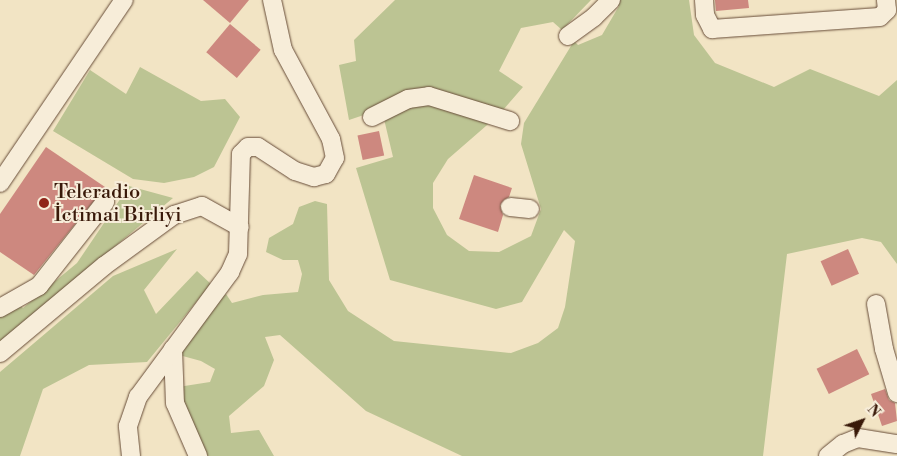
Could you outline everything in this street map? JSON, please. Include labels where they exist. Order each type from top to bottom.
[{"type":"street","points":[[0,183],[124,0]]},
{"type":"street","points":[[131,456],[128,426],[132,411],[173,349],[230,272],[238,254],[241,154],[248,147],[258,147],[295,171],[314,177],[326,174],[335,158],[331,138],[283,50],[272,0]]},
{"type":"street","points":[[568,36],[594,18],[611,0]]},
{"type":"street","points":[[704,0],[705,16],[712,29],[880,17],[887,10],[886,0]]},
{"type":"street","points":[[372,117],[408,99],[429,96],[510,121]]},
{"type":"street","points":[[0,308],[38,286],[105,202]]},
{"type":"street","points":[[0,354],[104,266],[174,215],[202,206],[240,227]]},
{"type":"street","points":[[510,207],[530,209]]},
{"type":"street","points":[[876,304],[890,346],[897,393]]},
{"type":"street","points":[[173,349],[176,403],[198,456]]},
{"type":"street","points":[[828,456],[843,444],[858,438],[897,444]]},
{"type":"green space","points":[[395,0],[591,0],[562,30],[553,22],[521,28],[499,71],[523,87],[503,110],[432,92],[349,120],[339,65],[356,61],[354,40]]},
{"type":"green space","points":[[612,0],[689,0],[694,35],[715,63],[774,87],[810,69],[879,96],[897,80],[897,264],[881,242],[862,238],[787,254],[763,456],[462,456],[366,411],[280,335],[265,337],[274,360],[264,386],[229,416],[231,433],[259,430],[274,456],[208,456],[193,430],[178,387],[210,382],[215,369],[201,361],[179,355],[218,301],[226,294],[232,303],[263,295],[298,292],[302,274],[298,260],[283,260],[266,252],[269,238],[293,224],[299,207],[315,201],[327,204],[329,280],[348,311],[394,341],[511,353],[538,343],[558,328],[565,307],[575,241],[564,230],[522,302],[496,309],[390,280],[356,168],[393,157],[384,119],[407,104],[428,102],[494,119],[448,159],[433,183],[433,208],[447,235],[469,251],[499,252],[531,236],[541,209],[521,144],[524,123],[574,41],[578,45],[602,35],[619,6]]},
{"type":"green space","points":[[140,67],[201,101],[225,99],[240,117],[214,167],[194,177],[164,183],[133,179],[53,131],[90,70],[126,94]]},
{"type":"green space","points":[[129,186],[173,198],[0,342],[0,315],[18,304],[23,308],[77,263]]},
{"type":"green space","points":[[177,249],[144,290],[156,314],[197,271],[211,284],[147,362],[89,365],[43,389],[20,456],[0,456],[0,372],[113,276]]},
{"type":"building","points":[[203,0],[249,0],[230,23]]},
{"type":"building","points":[[715,0],[748,0],[749,8],[716,11]]},
{"type":"building","points":[[230,24],[261,50],[237,78],[206,52]]},
{"type":"building","points":[[379,131],[384,155],[363,160],[357,136]]},
{"type":"building","points":[[46,147],[105,187],[34,275],[0,252],[0,214]]},
{"type":"building","points":[[474,175],[512,188],[509,197],[500,205],[503,215],[498,232],[459,219]]},
{"type":"building","points":[[848,249],[859,274],[832,286],[821,261]]},
{"type":"building","points":[[857,349],[869,374],[829,394],[817,369]]},
{"type":"building","points":[[885,389],[889,400],[895,403],[897,421],[882,426],[871,394]]},
{"type":"place","name":"Teleradio İctimai Birliyi","points":[[44,203]]}]
